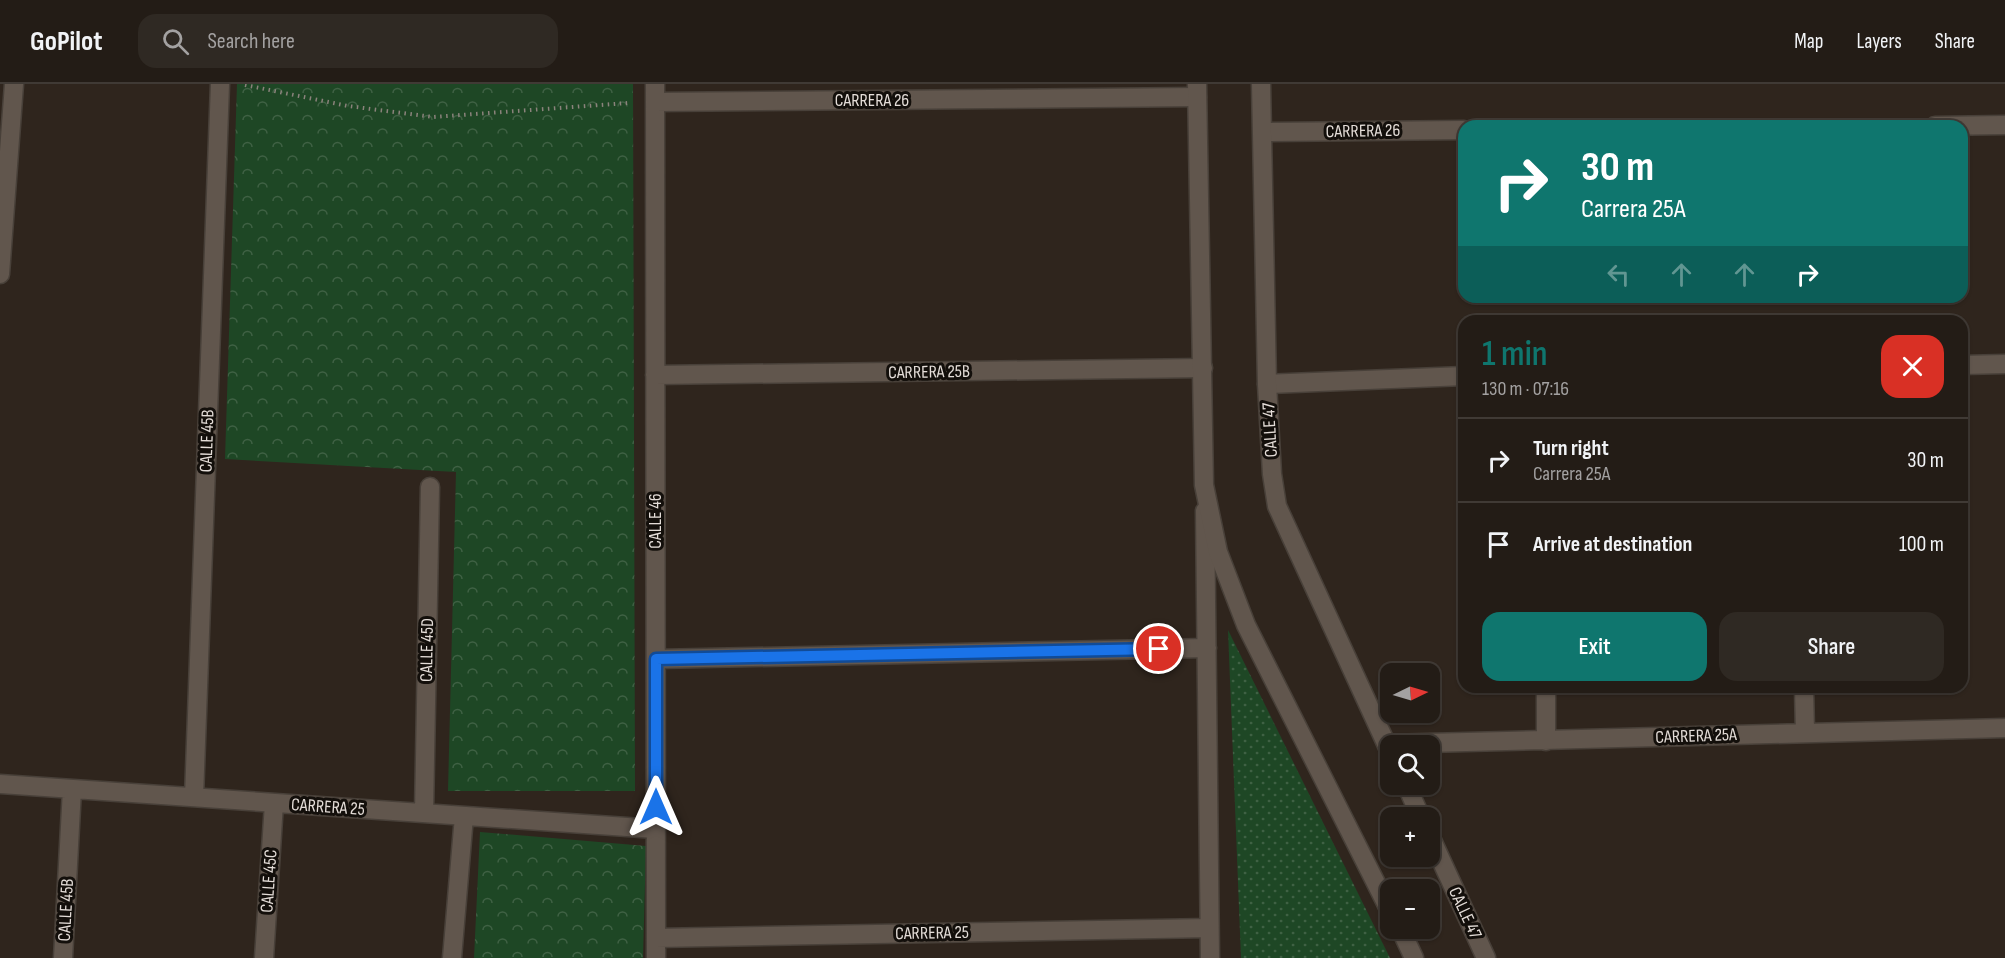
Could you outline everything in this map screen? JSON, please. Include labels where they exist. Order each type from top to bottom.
[{"type":"street","points":[[0,274],[14,84]]},
{"type":"street","name":"CALLE 45B","points":[[194,797],[220,84]]},
{"type":"street","name":"CALLE 47","points":[[1261,84],[1267,384],[1272,474],[1277,506],[1383,735]]},
{"type":"street","points":[[1197,91],[1203,368],[1210,958]]},
{"type":"street","name":"CARRERA 26","points":[[655,93],[1197,91]]},
{"type":"street","name":"CALLE 46","points":[[655,93],[656,958]]},
{"type":"street","points":[[1968,126],[2005,125]]},
{"type":"street","name":"CARRERA 26","points":[[1263,132],[1458,130]]},
{"type":"street","points":[[1968,365],[2005,364]]},
{"type":"street","name":"CARRERA 25B","points":[[655,375],[1203,368]]},
{"type":"street","points":[[1267,384],[1458,376]]},
{"type":"street","points":[[1204,485],[1218,552],[1246,625],[1380,891]]},
{"type":"street","name":"CALLE 45D","points":[[424,813],[430,487]]},
{"type":"street","points":[[656,659],[1207,648]]},
{"type":"street","points":[[1546,693],[1546,741]]},
{"type":"street","points":[[1804,693],[1805,733]]},
{"type":"street","name":"CARRERA 25A","points":[[1440,746],[2005,728]]},
{"type":"street","name":"CARRERA 25","points":[[0,784],[656,829]]},
{"type":"street","name":"CALLE 45B","points":[[63,958],[72,789]]},
{"type":"street","name":"CALLE 45C","points":[[264,958],[274,803]]},
{"type":"street","points":[[452,958],[464,816]]},
{"type":"street","name":"CALLE 47","points":[[1440,858],[1486,958]]},
{"type":"street","name":"CARRERA 25","points":[[656,938],[1209,928]]},
{"type":"street","points":[[1405,939],[1414,958]]},
{"type":"path","points":[[242,84],[348,106],[433,117],[655,93]]},
{"type":"green space","points":[[237,84],[633,84],[635,791],[448,791],[456,472],[225,459]]},
{"type":"green space","points":[[1228,630],[1390,958],[1241,958]]},
{"type":"green space","points":[[480,832],[646,846],[643,958],[474,958]]},
{"type":"route","points":[[656,807],[656,659],[1159,649]]}]
